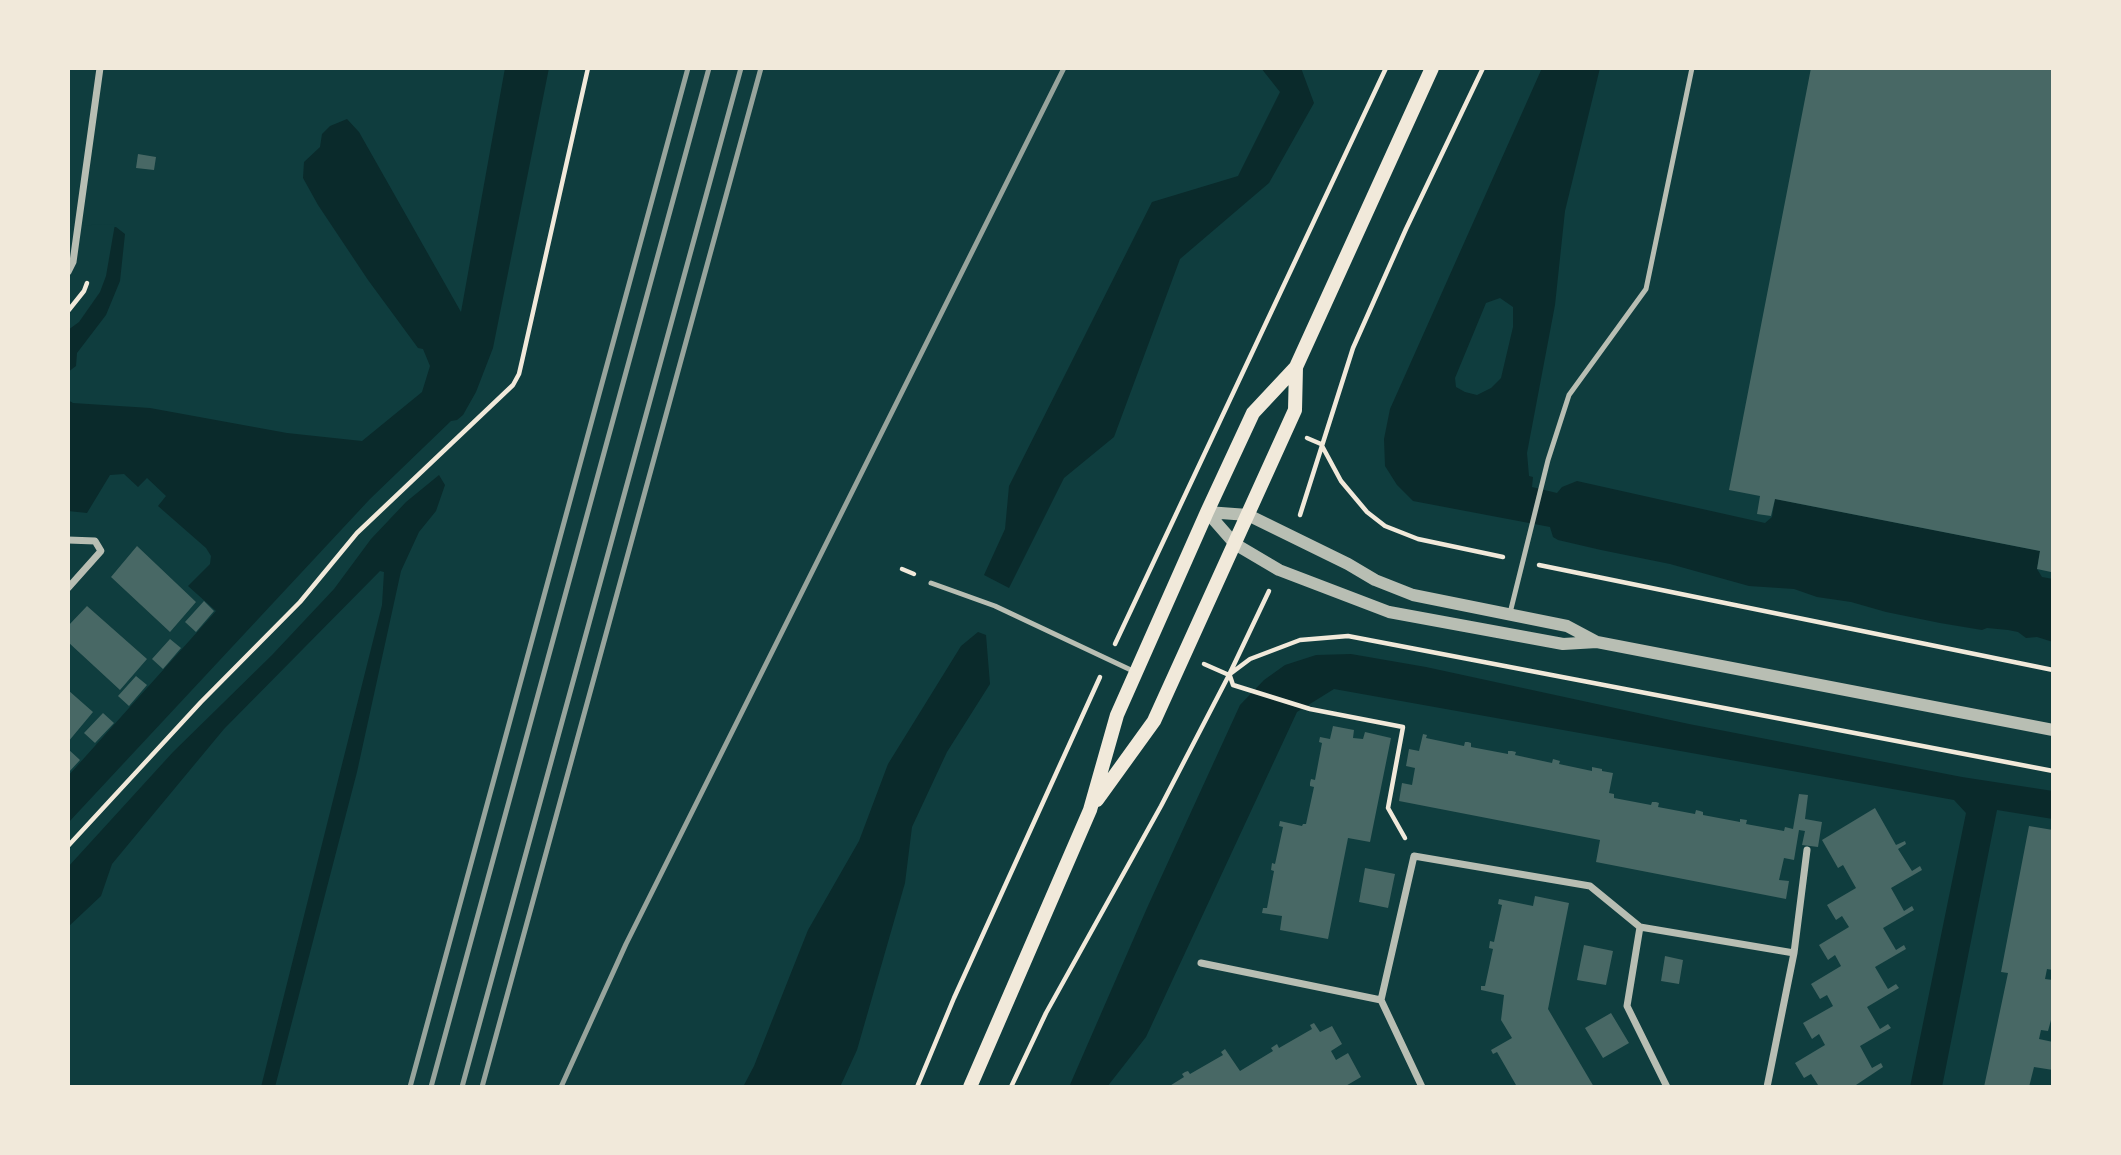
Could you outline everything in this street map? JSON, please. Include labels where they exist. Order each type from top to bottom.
[{"type":"main road","points":[[970,1087],[1090,810],[1117,715],[1207,512],[1253,413],[1296,367],[1433,70]]},
{"type":"main road","points":[[1090,810],[1154,721],[1295,410],[1296,367]]},
{"type":"street","points":[[68,272],[73,262],[100,68]]},
{"type":"street","points":[[1207,512],[1248,515],[1375,580],[1413,595],[1567,626],[1597,642]]},
{"type":"street","points":[[1207,512],[1235,544],[1279,570],[1389,612],[1563,644],[1597,642],[2053,730]]},
{"type":"street","points":[[68,540],[95,541],[101,551],[68,588]]},
{"type":"street","points":[[1767,1087],[1794,953],[1807,850]]},
{"type":"street","points":[[1422,1087],[1381,1000],[1414,856],[1590,886],[1640,927],[1794,953]]},
{"type":"street","points":[[1640,927],[1627,1006],[1667,1087]]},
{"type":"street","points":[[1201,963],[1381,1000]]},
{"type":"lane","points":[[1510,613],[1548,460],[1569,395],[1646,289],[1692,68]]},
{"type":"lane","points":[[931,583],[995,606],[1136,673]]},
{"type":"path","points":[[68,846],[201,702],[300,602],[357,533],[513,385],[522,361],[588,68]]},
{"type":"path","points":[[917,1087],[954,998],[1108,659],[1227,401],[1386,68]]},
{"type":"path","points":[[1227,401],[1253,413]]},
{"type":"path","points":[[1287,429],[1321,444],[1341,481],[1367,512],[1385,526],[1418,539],[2053,670]]},
{"type":"path","points":[[1414,856],[1388,808],[1403,727],[1310,709],[1233,685],[1229,675],[1250,660],[1300,640],[1348,636],[2053,771]]},
{"type":"water","points":[[505,68],[549,68],[493,348],[476,392],[463,415],[451,421],[370,499],[68,823],[68,776],[216,611],[188,586],[210,564],[211,556],[206,548],[158,506],[166,496],[147,478],[138,487],[124,474],[110,475],[87,513],[68,511],[68,400],[73,403],[150,408],[287,433],[362,441],[422,392],[430,366],[423,349],[418,348],[368,280],[318,205],[303,178],[304,162],[320,147],[322,134],[330,126],[347,119],[359,132],[461,312]]},
{"type":"water","points":[[1261,68],[1301,68],[1314,103],[1269,183],[1180,259],[1114,437],[1064,478],[1009,588],[984,575],[1005,529],[1009,486],[1152,202],[1238,176],[1280,92]]},
{"type":"water","points":[[1542,68],[1600,68],[1565,211],[1555,305],[1527,453],[1529,476],[1533,477],[1532,487],[1557,493],[1562,487],[1577,481],[1765,523],[1772,517],[1775,499],[2040,551],[2037,569],[2042,577],[2053,579],[2053,642],[2037,637],[2026,638],[2018,632],[2008,630],[1982,630],[1886,612],[1851,602],[1817,597],[1794,589],[1749,586],[1670,564],[1558,540],[1553,537],[1550,527],[1413,501],[1397,485],[1385,466],[1384,439],[1390,409]],"holes":[[[1500,298],[1513,307],[1513,327],[1501,378],[1491,388],[1477,395],[1456,387],[1455,378],[1486,303]]]},
{"type":"water","points":[[116,227],[125,234],[120,281],[106,315],[77,353],[76,366],[68,372],[68,230]]},
{"type":"water","points":[[439,475],[445,485],[436,511],[419,532],[401,571],[357,772],[275,1087],[261,1087],[382,605],[384,572],[380,571],[224,729],[112,864],[101,896],[68,927],[68,867],[173,752],[272,655],[334,589],[371,539],[406,502]]},
{"type":"water","points":[[978,632],[986,635],[990,684],[947,752],[912,827],[905,883],[857,1050],[840,1087],[743,1087],[754,1066],[808,930],[859,841],[888,764],[961,646]]},
{"type":"water","points":[[1351,654],[1426,667],[1689,724],[1962,777],[2053,791],[2053,819],[1997,810],[1942,1087],[1910,1087],[1966,813],[1954,800],[1334,689],[1297,712],[1146,1037],[1107,1087],[1069,1087],[1240,705],[1264,680],[1285,665],[1316,655]]},
{"type":"pier","points":[[115,224],[106,276],[100,292],[79,322],[68,330],[68,226]]},
{"type":"building","points":[[1811,68],[2053,68],[2051,572],[2037,569],[2040,551],[1775,499],[1771,516],[1757,514],[1760,496],[1729,490]]},
{"type":"building","points":[[138,154],[156,157],[154,170],[136,168]]},
{"type":"building","points":[[137,546],[196,602],[170,632],[111,577]]},
{"type":"building","points":[[204,601],[214,611],[196,632],[185,622]]},
{"type":"building","points":[[87,606],[147,659],[120,690],[68,642],[68,626]]},
{"type":"building","points":[[170,639],[181,648],[163,669],[152,659]]},
{"type":"building","points":[[136,676],[147,685],[129,706],[118,696]]},
{"type":"building","points":[[68,690],[93,712],[68,742]]},
{"type":"building","points":[[103,713],[114,723],[95,743],[84,733]]},
{"type":"building","points":[[1333,726],[1354,730],[1353,738],[1363,739],[1365,732],[1391,738],[1370,842],[1348,838],[1328,939],[1280,930],[1282,916],[1262,913],[1263,908],[1267,908],[1274,871],[1271,870],[1272,863],[1275,864],[1283,827],[1279,826],[1280,821],[1302,826],[1306,824],[1314,787],[1310,786],[1310,783],[1311,779],[1315,780],[1322,743],[1319,742],[1320,737],[1330,739]]},
{"type":"building","points":[[1423,734],[1427,735],[1426,738],[1464,746],[1465,742],[1468,742],[1471,747],[1508,754],[1508,751],[1512,751],[1516,752],[1515,755],[1552,763],[1553,759],[1560,761],[1559,764],[1592,771],[1592,767],[1602,769],[1613,773],[1609,793],[1614,794],[1614,798],[1651,805],[1656,802],[1659,803],[1658,807],[1695,814],[1696,810],[1703,812],[1703,815],[1740,822],[1740,819],[1747,820],[1746,824],[1784,831],[1785,827],[1793,829],[1799,794],[1808,795],[1805,819],[1822,822],[1818,847],[1802,845],[1805,831],[1799,830],[1794,860],[1784,858],[1779,880],[1789,881],[1786,899],[1596,862],[1600,840],[1399,801],[1402,783],[1412,785],[1415,768],[1406,766],[1409,749],[1419,751]]},
{"type":"building","points":[[68,749],[80,760],[68,773]]},
{"type":"building","points":[[1875,808],[1896,845],[1905,841],[1906,844],[1898,849],[1912,871],[1920,866],[1922,870],[1891,888],[1904,911],[1912,906],[1914,910],[1883,928],[1896,950],[1904,945],[1906,949],[1875,967],[1888,989],[1896,984],[1899,988],[1867,1007],[1880,1029],[1888,1024],[1891,1028],[1860,1046],[1872,1068],[1881,1063],[1883,1067],[1853,1087],[1815,1087],[1818,1085],[1811,1074],[1804,1078],[1795,1063],[1825,1045],[1819,1034],[1812,1039],[1803,1023],[1833,1006],[1827,995],[1820,999],[1811,984],[1841,966],[1835,955],[1828,960],[1819,945],[1849,927],[1842,916],[1836,920],[1827,905],[1856,888],[1843,865],[1838,868],[1822,840]]},
{"type":"building","points":[[2029,826],[2053,830],[2053,970],[2047,969],[2045,979],[2053,980],[2053,1020],[2048,1031],[2041,1030],[2039,1039],[2053,1042],[2053,1070],[2034,1067],[2029,1087],[1984,1087],[2008,973],[2001,972]]},
{"type":"building","points":[[1365,868],[1395,874],[1388,908],[1359,902]]},
{"type":"building","points":[[1535,896],[1569,903],[1548,1009],[1594,1087],[1512,1087],[1516,1085],[1497,1052],[1493,1054],[1491,1050],[1512,1038],[1501,1020],[1504,995],[1481,990],[1481,986],[1485,986],[1493,949],[1489,948],[1490,941],[1494,942],[1502,905],[1498,904],[1499,899],[1533,906]]},
{"type":"building","points":[[1584,945],[1613,951],[1606,985],[1577,980]]},
{"type":"building","points":[[1665,956],[1683,960],[1679,984],[1661,981]]},
{"type":"building","points":[[1611,1013],[1629,1043],[1603,1058],[1585,1028]]},
{"type":"building","points":[[1314,1023],[1320,1032],[1332,1026],[1342,1044],[1331,1051],[1336,1060],[1348,1053],[1361,1077],[1344,1087],[1168,1087],[1184,1077],[1182,1074],[1185,1072],[1190,1074],[1223,1055],[1221,1052],[1225,1049],[1240,1071],[1273,1051],[1271,1048],[1277,1044],[1279,1048],[1312,1029],[1310,1025]]},
{"type":"railway","points":[[410,1087],[688,68]]},
{"type":"railway","points":[[431,1087],[709,68]]},
{"type":"railway","points":[[462,1087],[741,68]]},
{"type":"railway","points":[[482,1087],[761,68]]},
{"type":"railway","points":[[561,1087],[626,944],[1064,68]]}]
